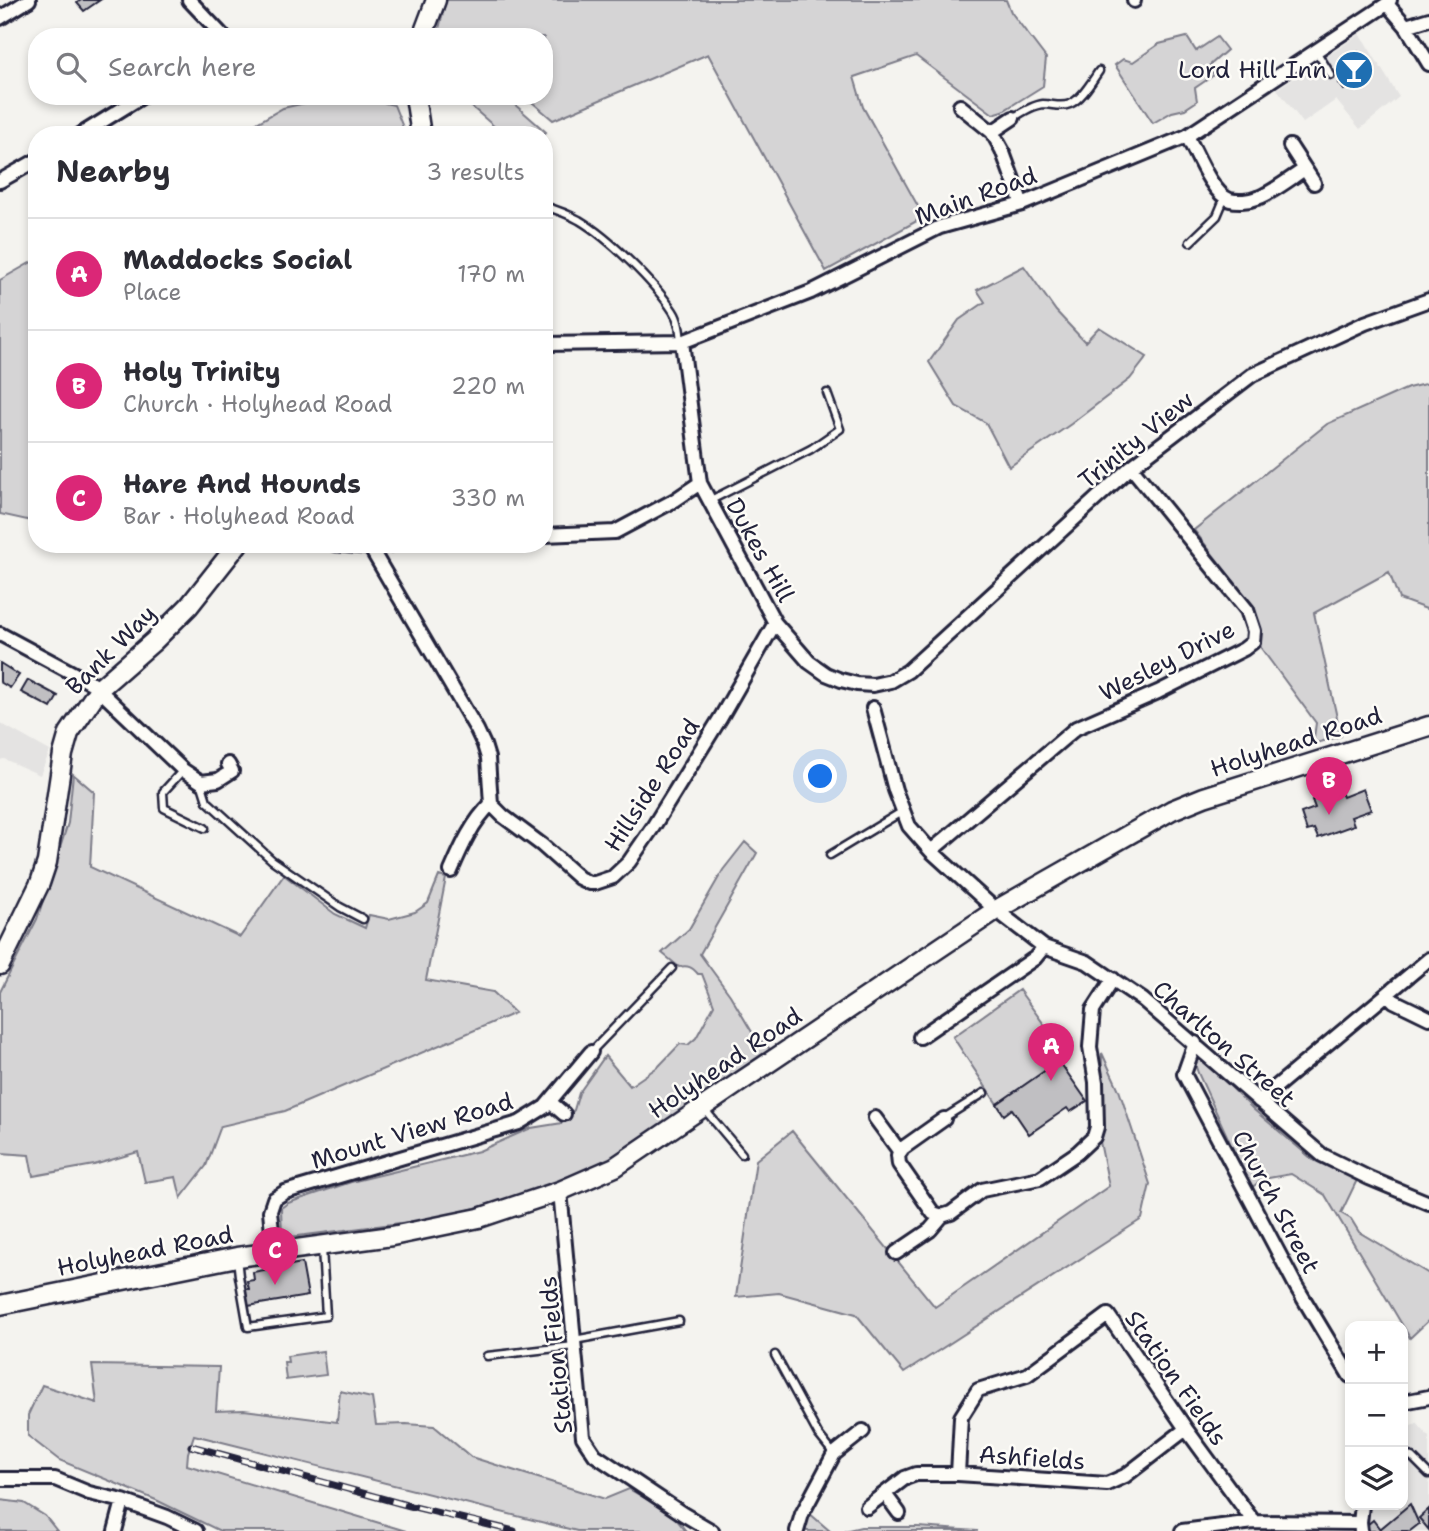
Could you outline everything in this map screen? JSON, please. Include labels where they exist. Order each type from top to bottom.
[{"type":"street","points":[[0,18],[29,0]]},
{"type":"street","points":[[189,0],[215,28]]},
{"type":"street","points":[[425,28],[436,0]]},
{"type":"street","points":[[1389,2],[1429,64]]},
{"type":"street","name":"Main Road","points":[[553,344],[682,342],[822,287],[940,227],[1022,204],[1188,136],[1389,2]]},
{"type":"street","points":[[1406,26],[1429,19]]},
{"type":"street","points":[[95,126],[128,105]]},
{"type":"street","points":[[416,105],[418,126]]},
{"type":"street","points":[[960,106],[992,132],[1002,150],[1022,204]]},
{"type":"street","points":[[992,132],[1013,118]]},
{"type":"street","points":[[1188,136],[1210,180],[1219,193],[1229,200],[1259,198],[1305,169]]},
{"type":"street","points":[[1290,146],[1314,183]]},
{"type":"street","points":[[0,181],[28,165]]},
{"type":"street","name":"Trinity View","points":[[908,671],[1132,467],[1252,375],[1365,323],[1429,300]]},
{"type":"street","name":"Dukes Hill","points":[[682,342],[700,483],[775,623],[809,662],[826,674],[841,680],[873,685],[891,681],[908,671]]},
{"type":"street","name":"Wesley Drive","points":[[930,851],[1076,728],[1158,692],[1244,649],[1252,642],[1254,631],[1247,610],[1132,467]]},
{"type":"street","points":[[553,535],[615,533],[700,483]]},
{"type":"street","name":"Bank Way","points":[[0,965],[40,883],[47,862],[63,754],[69,733],[99,689],[189,606],[231,553]]},
{"type":"street","points":[[374,553],[477,730],[488,758],[491,804],[472,828],[452,871]]},
{"type":"street","name":"Hillside Road","points":[[491,804],[502,816],[542,845],[579,878],[595,883],[620,872],[653,827],[775,623]]},
{"type":"street","points":[[0,634],[93,684],[183,770],[201,782],[218,780],[232,771],[228,764]]},
{"type":"street","points":[[873,708],[909,826],[930,851],[996,910]]},
{"type":"street","name":"Holyhead Road","points":[[0,1305],[237,1258],[392,1236],[479,1219],[560,1191],[615,1167],[996,910],[1172,810],[1217,793],[1429,726]]},
{"type":"street","name":"Charlton Street","points":[[996,910],[1044,947],[1087,962],[1143,1000],[1322,1155],[1429,1203]]},
{"type":"street","points":[[920,1037],[1035,958],[1044,947]]},
{"type":"street","points":[[1259,1101],[1429,959]]},
{"type":"street","points":[[896,1253],[929,1230],[942,1216],[951,1213],[982,1190],[1040,1178],[1077,1153],[1094,1137],[1097,1127],[1096,1082],[1090,1047],[1093,1010],[1114,979]]},
{"type":"street","points":[[1387,994],[1394,1001],[1429,1018]]},
{"type":"street","name":"Church Street","points":[[1195,1043],[1184,1074],[1296,1286],[1345,1368]]},
{"type":"street","name":"Mount View Road","points":[[274,1252],[270,1211],[274,1199],[285,1192],[519,1123],[545,1107],[591,1052]]},
{"type":"street","points":[[550,1102],[564,1114]]},
{"type":"street","points":[[875,1118],[900,1152]]},
{"type":"street","points":[[942,1216],[933,1213],[899,1164],[898,1155],[903,1148],[944,1119]]},
{"type":"street","name":"Station Fields","points":[[560,1191],[583,1437],[595,1455],[712,1531]]},
{"type":"street","name":"Station Fields","points":[[958,1474],[961,1417],[978,1390],[1027,1375],[1108,1315],[1254,1522]]},
{"type":"street","points":[[1408,1401],[1429,1397]]},
{"type":"street","name":"Ashfields","points":[[867,1507],[905,1478],[916,1474],[958,1474],[1107,1484],[1125,1476],[1186,1429]]},
{"type":"street","points":[[797,1531],[802,1514],[834,1454],[863,1431]]},
{"type":"street","points":[[0,1479],[55,1479],[89,1493],[123,1501],[167,1517],[196,1531]]},
{"type":"street","points":[[885,1494],[899,1513]]},
{"type":"street","points":[[115,1531],[123,1501]]},
{"type":"street","points":[[1182,1531],[1254,1522],[1360,1527]]},
{"type":"lane","points":[[1316,51],[1331,75]]},
{"type":"lane","points":[[1013,118],[1041,104],[1058,107],[1073,103],[1099,71]]},
{"type":"lane","points":[[1190,242],[1217,216],[1225,197]]},
{"type":"lane","points":[[553,209],[593,229],[652,285],[674,312],[680,326],[682,342]]},
{"type":"lane","points":[[709,501],[811,449],[840,429],[827,393]]},
{"type":"lane","points":[[183,770],[163,792],[164,808],[205,828]]},
{"type":"lane","points":[[201,782],[207,801],[272,860],[340,907],[363,919]]},
{"type":"lane","points":[[830,855],[903,811]]},
{"type":"lane","points":[[591,1052],[672,968]]},
{"type":"lane","points":[[944,1119],[984,1093]]},
{"type":"lane","points":[[703,1107],[742,1154]]},
{"type":"lane","points":[[237,1258],[248,1327],[326,1316],[322,1247]]},
{"type":"lane","points":[[487,1356],[574,1343],[679,1321]]},
{"type":"lane","points":[[775,1355],[818,1434],[834,1454]]},
{"type":"lane","points":[[1408,1456],[1429,1474]]},
{"type":"shaded area","points":[[446,0],[1006,0],[1011,12],[1046,58],[1043,86],[1003,111],[993,114],[916,56],[854,77],[863,107],[924,217],[826,271],[708,54],[553,120],[536,105],[553,105],[553,28],[439,28]]},
{"type":"shaded area","points":[[1360,34],[1399,97],[1360,129],[1336,100],[1303,123],[1277,89]]},
{"type":"shaded area","points":[[1187,37],[1196,51],[1217,37],[1227,50],[1209,66],[1214,75],[1195,88],[1197,101],[1153,123],[1115,65],[1123,59],[1133,62],[1159,44]]},
{"type":"shaded area","points":[[296,105],[394,105],[402,126],[252,126],[283,108]]},
{"type":"shaded area","points":[[470,105],[515,105],[539,126],[494,126]]},
{"type":"shaded area","points":[[28,264],[28,520],[0,514],[0,280]]},
{"type":"shaded area","points":[[1024,266],[1056,311],[1085,342],[1099,327],[1147,357],[1130,379],[1009,467],[986,423],[956,406],[929,362],[959,320],[985,302],[977,290]]},
{"type":"shaded area","points":[[1429,383],[1429,610],[1399,599],[1389,572],[1314,613],[1341,736],[1313,744],[1316,723],[1261,648],[1255,609],[1194,530],[1327,424],[1408,388]]},
{"type":"shaded area","points":[[0,723],[50,751],[40,775],[4,759],[0,760]]},
{"type":"shaded area","points":[[73,774],[94,792],[90,867],[240,937],[284,875],[335,914],[365,928],[369,915],[389,919],[415,912],[428,903],[439,876],[446,878],[426,980],[493,992],[515,1013],[285,1111],[221,1126],[206,1166],[181,1198],[176,1177],[145,1182],[138,1152],[94,1165],[33,1176],[29,1155],[1,1153],[0,992],[37,919],[68,823]]},
{"type":"shaded area","points":[[745,842],[757,853],[700,954],[730,995],[752,1032],[770,1049],[636,1145],[587,1174],[520,1197],[432,1219],[282,1238],[281,1208],[288,1203],[351,1182],[479,1151],[531,1128],[562,1123],[574,1110],[579,1093],[605,1056],[630,1086],[659,1066],[680,1044],[688,1045],[696,1038],[714,1005],[702,974],[690,967],[679,967],[662,953],[689,929],[723,870]]},
{"type":"shaded area","points":[[1019,990],[1067,1056],[997,1104],[953,1037]]},
{"type":"shaded area","points":[[1102,1053],[1119,1090],[1150,1184],[1142,1219],[904,1373],[856,1314],[779,1293],[736,1297],[756,1160],[792,1131],[935,1307],[1109,1186],[1100,1142]]},
{"type":"shaded area","points":[[1199,1059],[1203,1059],[1253,1109],[1313,1160],[1357,1180],[1341,1213],[1351,1219],[1359,1232],[1429,1274],[1429,1320],[1410,1338],[1408,1321],[1400,1321],[1325,1195],[1291,1174],[1263,1179],[1251,1188],[1195,1064]]},
{"type":"shaded area","points":[[323,1351],[326,1375],[286,1380],[284,1362],[288,1362],[287,1356]]},
{"type":"shaded area","points":[[92,1365],[219,1367],[216,1411],[244,1410],[337,1422],[340,1391],[372,1398],[376,1425],[434,1426],[471,1457],[605,1499],[629,1489],[672,1514],[686,1531],[577,1531],[194,1435],[187,1465],[406,1531],[220,1531],[156,1500],[59,1460],[28,1436],[28,1415],[42,1385],[97,1403]]},
{"type":"shaded area","points":[[1417,1423],[1429,1437],[1429,1531],[1369,1531],[1369,1510],[1408,1510],[1408,1428]]},
{"type":"shaded area","points":[[0,1500],[24,1503],[45,1516],[57,1531],[0,1531]]},
{"type":"shaded area","points":[[809,1513],[830,1531],[805,1531]]},
{"type":"shaded area","points":[[861,1527],[918,1527],[978,1531],[844,1531]]},
{"type":"building","points":[[81,0],[100,0],[84,11],[77,3]]},
{"type":"building","name":"Lord Hill Inn","points":[[1358,52],[1369,75],[1344,90],[1339,83],[1347,78],[1339,64]]},
{"type":"building","points":[[0,663],[19,675],[10,688],[0,682]]},
{"type":"building","points":[[28,680],[58,696],[51,708],[21,692]]},
{"type":"building","points":[[1363,789],[1371,810],[1351,817],[1354,825],[1318,838],[1314,829],[1307,831],[1301,813],[1315,808],[1312,800],[1340,790],[1343,797]]},
{"type":"building","points":[[1059,1061],[1087,1101],[1070,1112],[1067,1108],[1029,1134],[1012,1109],[1004,1115],[997,1104]]},
{"type":"building","points":[[302,1263],[308,1296],[248,1306],[245,1289],[249,1289],[247,1281],[254,1280],[253,1272]]},
{"type":"building","points":[[1410,1504],[1419,1524],[1410,1531],[1369,1531],[1367,1525],[1373,1520],[1380,1529],[1403,1510],[1408,1510]]},
{"type":"building","points":[[1429,1509],[1429,1530],[1419,1518]]},
{"type":"railway","points":[[191,1446],[410,1506],[514,1531]]},
{"type":"place","name":"Lord Hill Inn","points":[[1354,70]]},
{"type":"place","name":"Holy Trinity","points":[[1329,815]]},
{"type":"place","name":"Maddocks Social","points":[[1051,1081]]},
{"type":"place","name":"Hare And Hounds","points":[[275,1285]]}]
